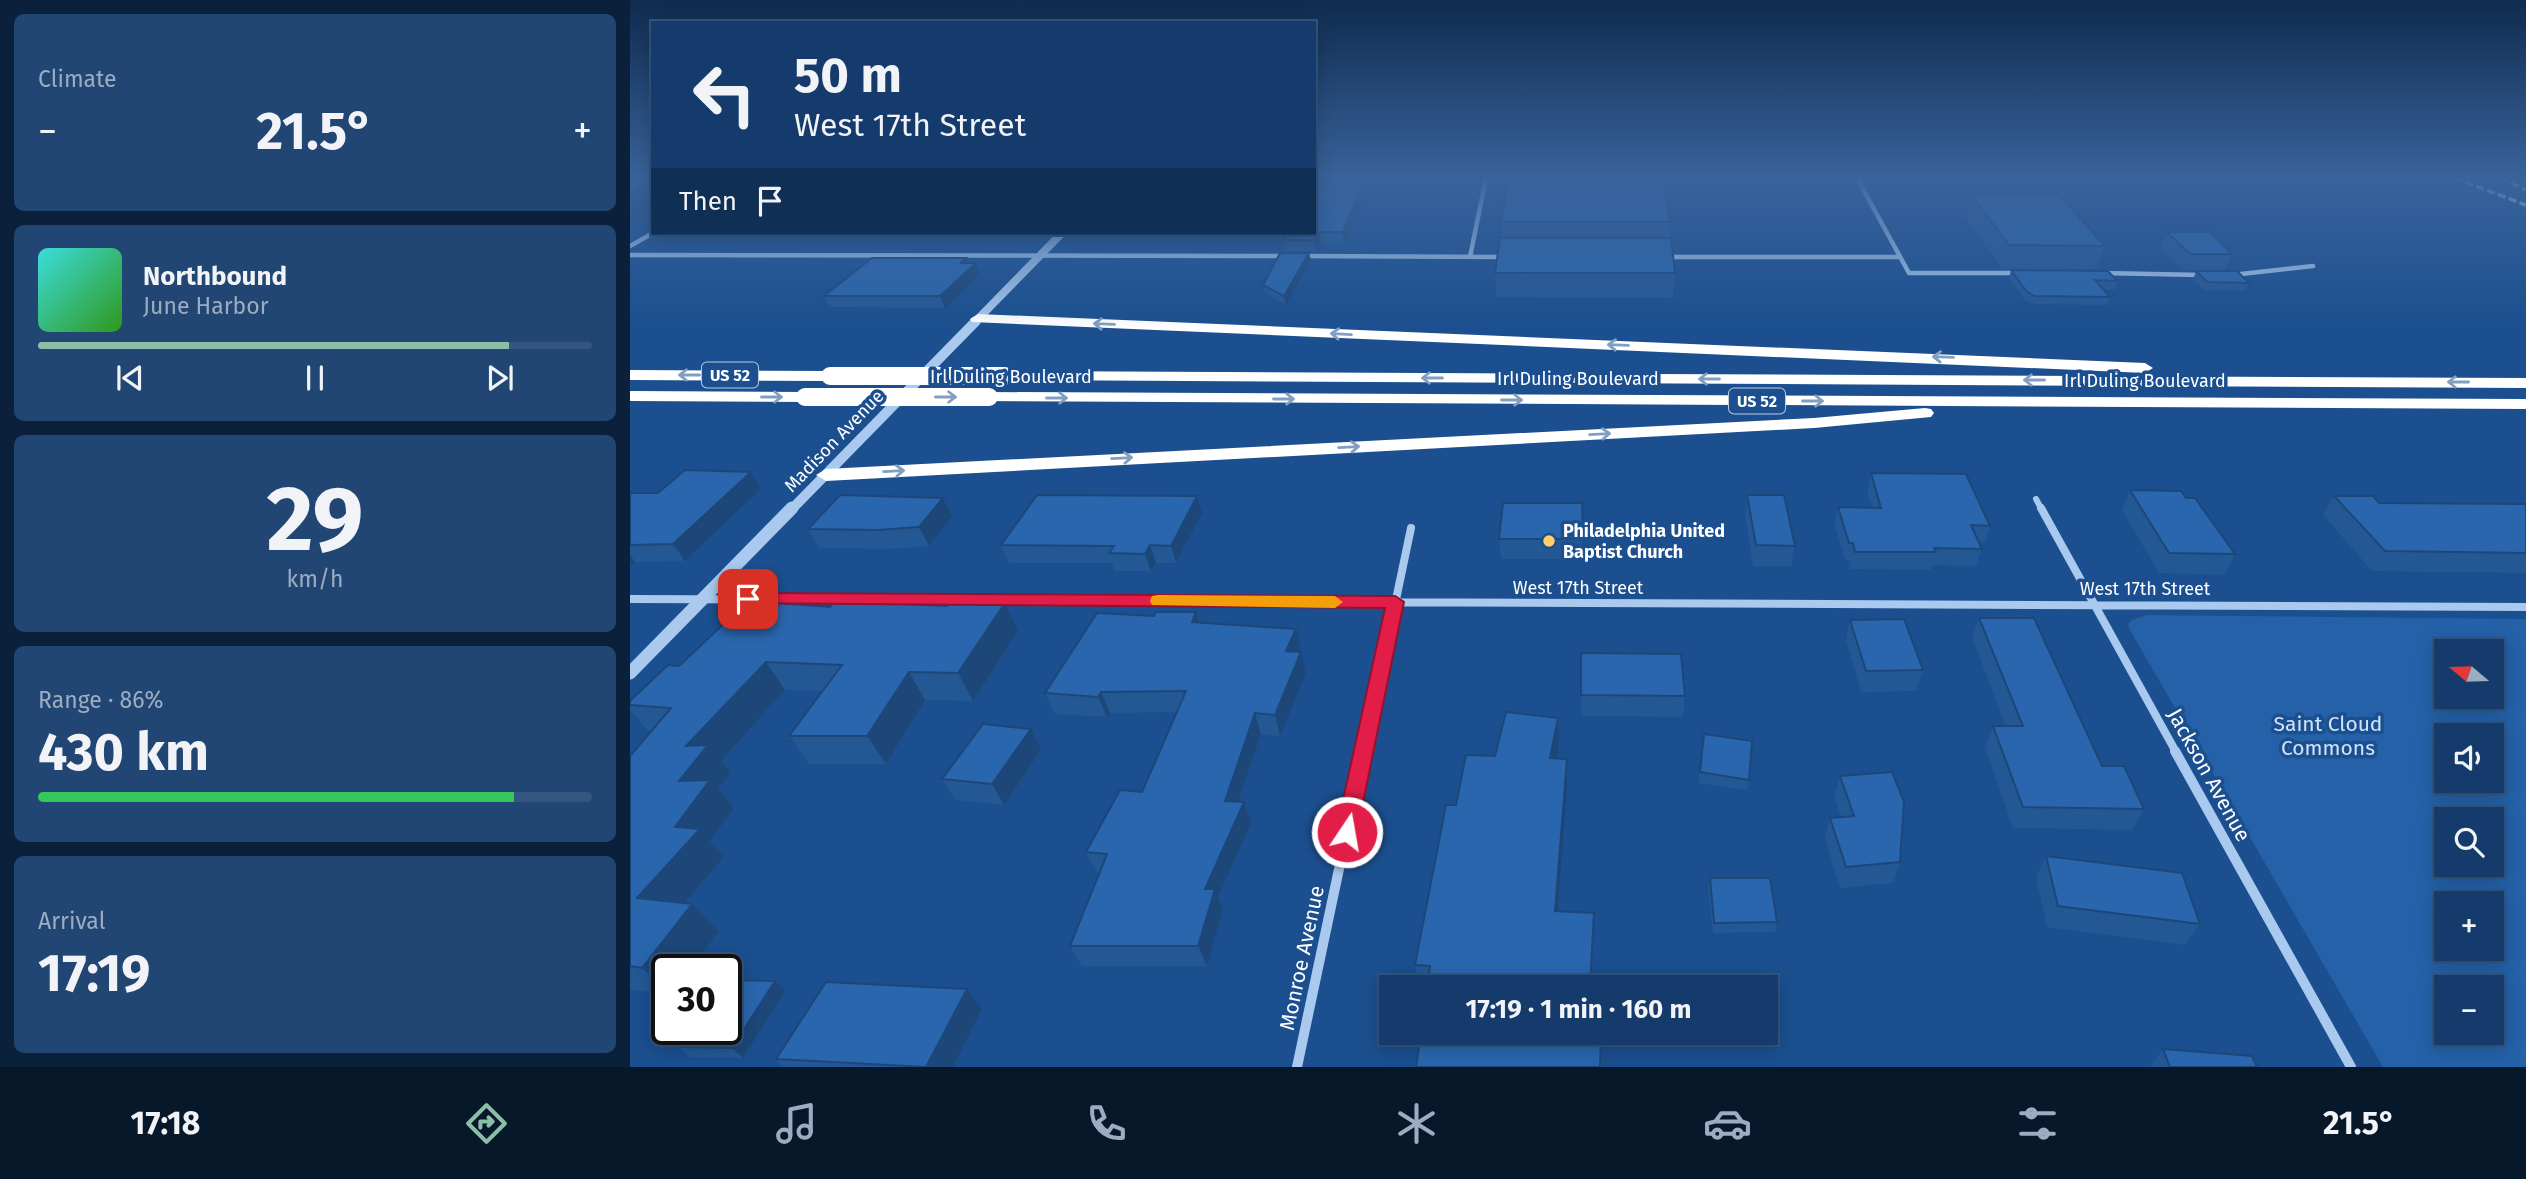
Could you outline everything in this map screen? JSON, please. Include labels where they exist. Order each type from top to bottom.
[{"type":"highway","points":[[978,319],[1971,358],[2353,382]]},
{"type":"highway","name":"Irl Duling Boulevard","points":[[630,375],[2526,383]]},
{"type":"highway","name":"Irl Duling Boulevard","points":[[630,396],[2526,404]]},
{"type":"highway","points":[[826,475],[1814,423],[2042,402]]},
{"type":"street","points":[[1471,257],[1477,228]]},
{"type":"street","points":[[1884,228],[1909,273],[2030,273]]},
{"type":"street","points":[[630,246],[651,234]]},
{"type":"street","name":"Madison Avenue","points":[[630,673],[1060,235]]},
{"type":"street","points":[[630,255],[1510,257]]},
{"type":"street","points":[[1658,257],[1900,257]]},
{"type":"street","points":[[2225,275],[2313,266]]},
{"type":"street","points":[[2095,273],[2211,275]]},
{"type":"street","name":"Jackson Avenue","points":[[2036,499],[2351,1067]]},
{"type":"street","name":"Monroe Avenue","points":[[1297,1067],[1411,528]]},
{"type":"street","name":"West 17th Street","points":[[630,599],[2526,607]]},
{"type":"green space","name":"Saint Cloud Commons","points":[[2147,615],[2526,619],[2526,1067],[2383,1067],[2128,624]]},
{"type":"building","points":[[1316,228],[1345,228],[1343,232],[1319,232],[1314,240],[1284,240],[1287,235],[1316,235]]},
{"type":"building","points":[[1996,228],[2089,228],[2105,246],[2009,245]]},
{"type":"building","points":[[2167,232],[2210,232],[2232,254],[2190,254]]},
{"type":"building","points":[[1500,238],[1671,238],[1675,273],[1495,273]]},
{"type":"building","points":[[1280,253],[1309,253],[1284,296],[1263,285]]},
{"type":"building","points":[[872,258],[966,258],[961,263],[976,263],[940,296],[824,296]]},
{"type":"building","points":[[2011,270],[2108,271],[2117,281],[2095,280],[2110,297],[2035,296],[2027,292]]},
{"type":"building","points":[[2196,271],[2237,271],[2249,283],[2207,282]]},
{"type":"building","points":[[685,470],[751,472],[673,544],[630,545],[630,493],[658,493]]},
{"type":"building","points":[[1871,473],[1966,474],[1990,526],[1971,525],[1982,549],[1934,548],[1936,552],[1855,552],[1853,543],[1849,543],[1838,507],[1881,508]]},
{"type":"building","points":[[2130,490],[2181,491],[2186,498],[2195,498],[2235,554],[2169,553]]},
{"type":"building","points":[[840,495],[943,498],[919,527],[878,530],[808,529]]},
{"type":"building","points":[[1037,495],[1197,496],[1171,546],[1150,545],[1145,554],[1109,553],[1114,546],[1001,545]]},
{"type":"building","points":[[1747,495],[1784,495],[1795,546],[1756,545]]},
{"type":"building","points":[[2334,496],[2373,496],[2379,503],[2526,504],[2526,553],[2385,551]]},
{"type":"building","points":[[1503,503],[1582,503],[1583,539],[1499,539]]},
{"type":"building","points":[[748,601],[830,607],[835,601],[947,606],[950,602],[1005,603],[958,673],[909,672],[867,736],[789,736],[842,665],[766,662],[686,746],[708,745],[679,781],[710,780],[675,827],[700,829],[637,898],[692,904],[642,968],[630,966],[630,756],[671,708],[630,705],[630,701],[668,665],[679,666]]},
{"type":"building","points":[[1156,612],[1196,612],[1192,622],[1296,629],[1286,651],[1301,652],[1275,715],[1255,713],[1225,801],[1244,802],[1205,889],[1215,889],[1198,946],[1070,946],[1107,854],[1086,852],[1120,790],[1142,792],[1186,691],[1101,692],[1098,697],[1045,693],[1097,613],[1154,616]]},
{"type":"building","points":[[1979,618],[2034,618],[2102,766],[2124,766],[2144,809],[2023,807],[1993,726],[2023,726]]},
{"type":"building","points":[[1904,619],[1923,670],[1866,671],[1850,620]]},
{"type":"building","points":[[1581,653],[1681,654],[1685,696],[1581,695]]},
{"type":"building","points":[[1506,712],[1558,718],[1550,758],[1567,759],[1555,911],[1594,913],[1591,975],[1429,975],[1430,966],[1415,965],[1446,805],[1456,805],[1466,755],[1495,756]]},
{"type":"building","points":[[983,724],[1031,729],[992,784],[942,779]]},
{"type":"building","points":[[1704,734],[1752,741],[1749,780],[1700,772]]},
{"type":"building","points":[[1892,772],[1904,802],[1900,862],[1846,867],[1830,818],[1854,816],[1840,776]]},
{"type":"building","points":[[2046,856],[2182,873],[2200,924],[2058,906]]},
{"type":"building","points":[[1710,878],[1770,878],[1777,922],[1714,923]]},
{"type":"building","points":[[742,980],[775,981],[742,1032]]},
{"type":"building","points":[[826,982],[967,989],[926,1067],[776,1059]]},
{"type":"building","points":[[680,1045],[734,1045],[732,1048],[679,1047]]},
{"type":"building","points":[[1419,1045],[1601,1045],[1600,1067],[1416,1067]]},
{"type":"building","points":[[2163,1049],[2252,1056],[2257,1067],[2170,1067]]},
{"type":"slow traffic","points":[[1158,601],[1335,602]]},
{"type":"place","name":"Philadelphia United Baptist Church","points":[[1549,541]]},
{"type":"route","points":[[748,599],[1395,602],[1347,832]]}]
